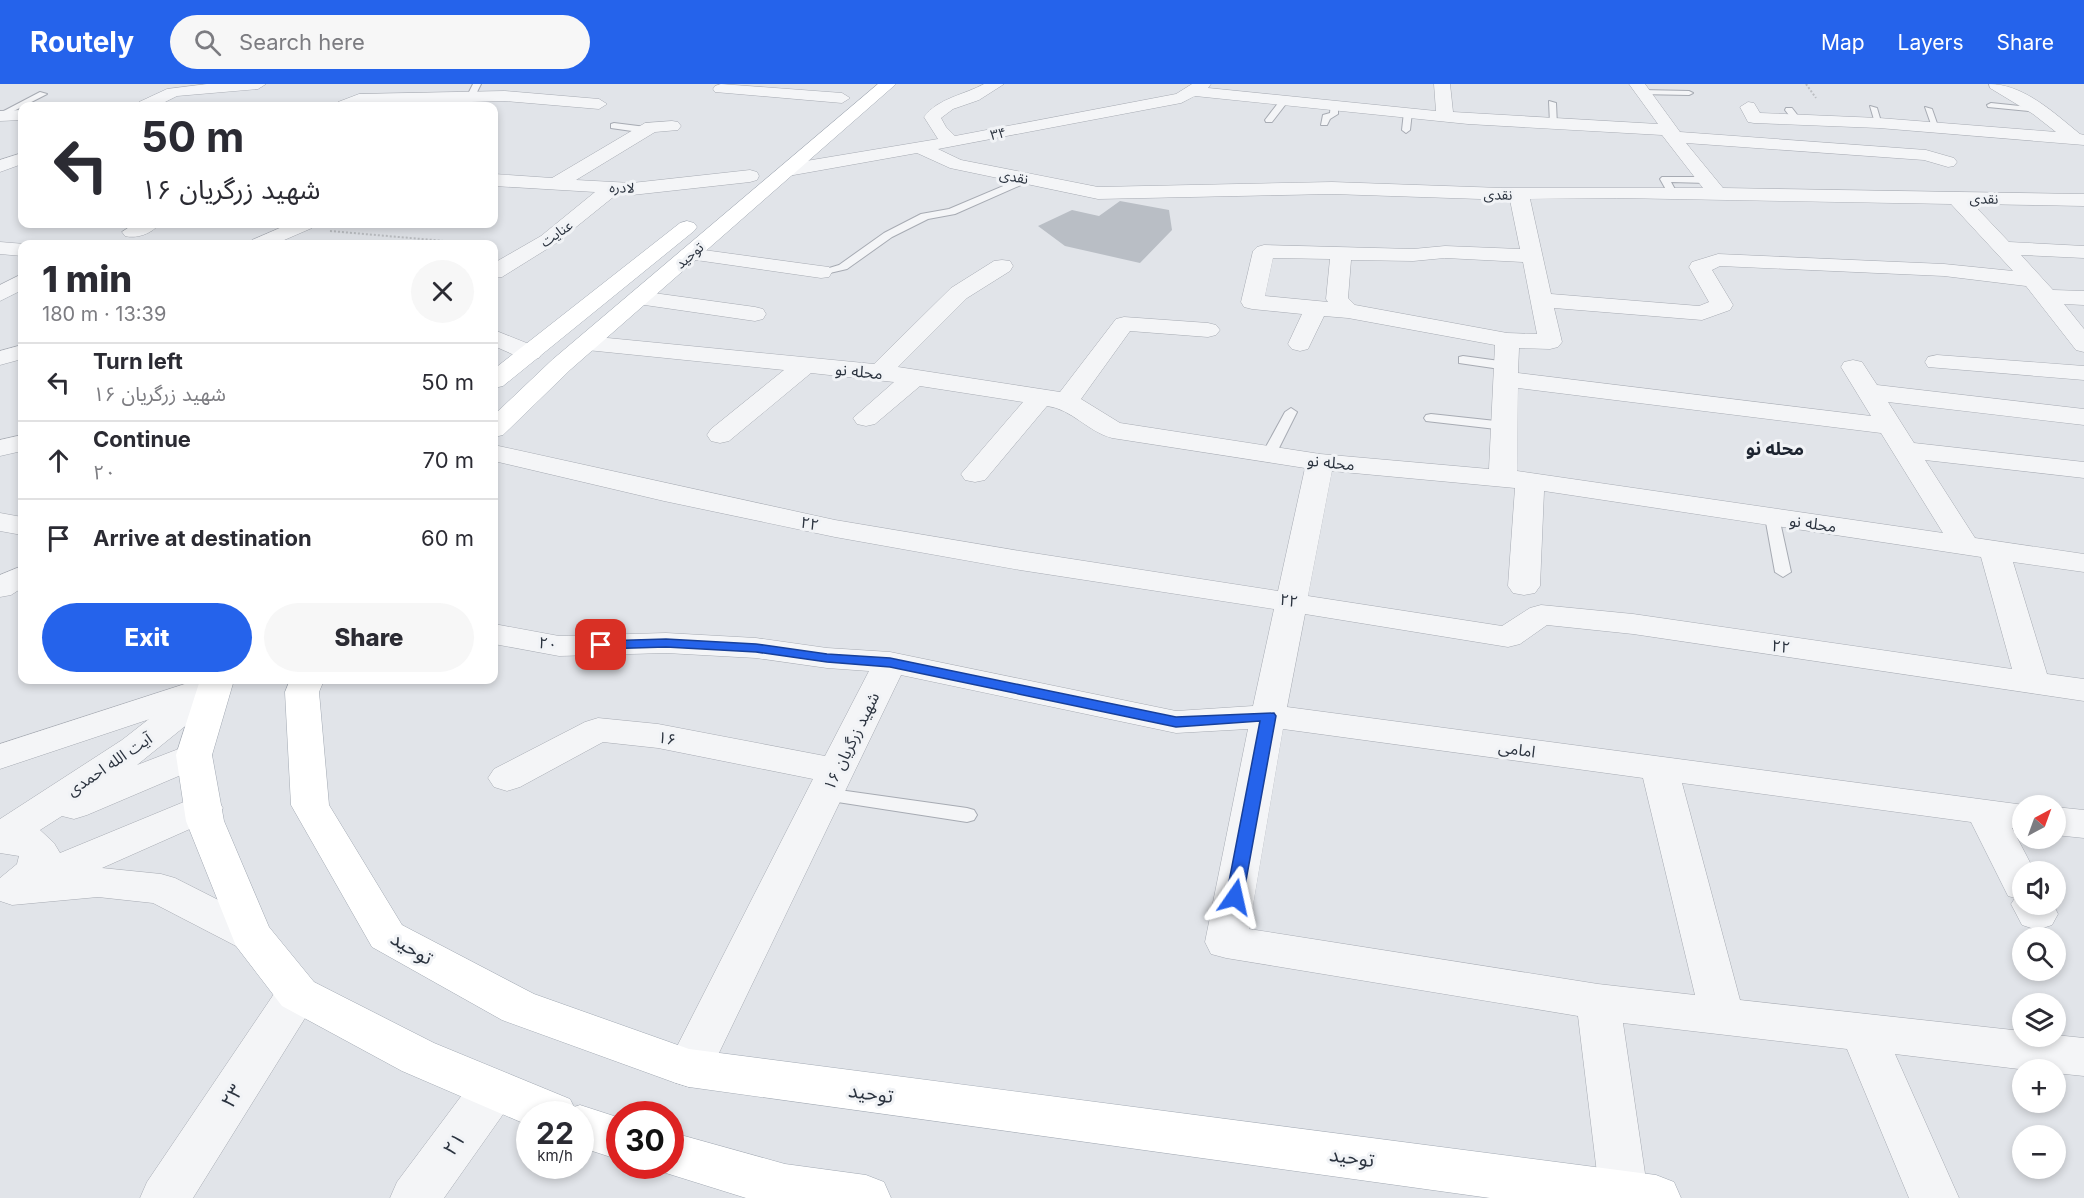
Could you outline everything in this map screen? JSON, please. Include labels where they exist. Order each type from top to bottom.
[{"type":"main road","points":[[725,196],[859,84]]},
{"type":"main road","name":"توحید","points":[[498,425],[586,343],[888,84]]},
{"type":"main road","name":"توحید","points":[[498,378],[696,220],[722,226]]},
{"type":"main road","points":[[215,684],[194,756],[206,821],[251,934],[298,994],[418,1057],[522,1101]]},
{"type":"main road","name":"توحید","points":[[305,684],[302,692],[310,805],[387,936],[518,1007],[689,1068],[1640,1196]]},
{"type":"main road","points":[[684,1159],[782,1193],[866,1198]]},
{"type":"street","points":[[153,102],[179,88],[258,84]]},
{"type":"street","points":[[492,96],[510,84]]},
{"type":"street","points":[[952,142],[939,130],[932,117],[947,105],[973,97],[996,84]]},
{"type":"street","points":[[1442,84],[1445,117]]},
{"type":"street","points":[[1996,85],[2038,110],[2080,140]]},
{"type":"street","points":[[1199,88],[1285,100],[1445,117],[1671,133],[1926,155],[1948,162]]},
{"type":"street","name":"۳۴","points":[[789,170],[952,142],[1181,98],[1199,88]]},
{"type":"street","points":[[1640,88],[1712,186]]},
{"type":"street","points":[[721,89],[842,98]]},
{"type":"street","points":[[353,102],[359,99],[418,91],[474,90],[492,96],[599,104]]},
{"type":"street","points":[[1748,107],[1754,118],[1794,115],[1857,123],[1876,116],[1936,127],[2080,140]]},
{"type":"street","points":[[1,116],[18,116]]},
{"type":"street","points":[[1857,123],[1883,152]]},
{"type":"street","points":[[555,184],[651,127],[672,126]]},
{"type":"street","name":"نقدی","points":[[919,147],[956,164],[1125,197],[1332,188],[1519,194],[1672,193],[1712,186],[1957,198],[2084,200]]},
{"type":"street","points":[[2,165],[18,159]]},
{"type":"street","points":[[2,165],[18,167]]},
{"type":"street","name":"لادره","points":[[498,180],[632,189],[750,176]]},
{"type":"street","name":"عنایت","points":[[498,270],[548,240],[614,188]]},
{"type":"street","points":[[1519,194],[1532,256],[1541,300],[1550,342],[1507,340],[1348,310],[1252,302],[1264,251],[1413,255],[1445,252],[1532,256]]},
{"type":"street","points":[[1957,198],[2039,288],[2084,345]]},
{"type":"street","points":[[268,240],[294,228]]},
{"type":"street","points":[[0,248],[18,250]]},
{"type":"street","points":[[2003,248],[2084,252]]},
{"type":"street","points":[[1341,253],[1337,299],[1348,310]]},
{"type":"street","points":[[689,254],[820,272]]},
{"type":"street","points":[[1541,300],[1702,314],[1722,305],[1700,267],[1718,260],[1944,270],[2084,298]]},
{"type":"street","points":[[880,372],[959,293],[1002,266]]},
{"type":"street","points":[[0,294],[18,283]]},
{"type":"street","points":[[639,298],[755,314]]},
{"type":"street","points":[[1300,344],[1316,308]]},
{"type":"street","points":[[975,474],[1054,399],[1124,324],[1208,330]]},
{"type":"street","points":[[498,339],[530,353]]},
{"type":"street","points":[[1507,340],[1505,426],[1516,480],[1524,586]]},
{"type":"street","name":"محله نو","points":[[586,343],[880,372],[1054,399],[1112,430],[1320,462],[1516,480],[2084,563]]},
{"type":"street","points":[[0,358],[18,353]]},
{"type":"street","points":[[1937,362],[2084,373]]},
{"type":"street","points":[[720,435],[804,366]]},
{"type":"street","points":[[1852,367],[1906,450],[1980,547],[2033,683]]},
{"type":"street","points":[[1506,372],[1891,426]]},
{"type":"street","points":[[866,418],[914,378]]},
{"type":"street","points":[[1870,392],[2084,417]]},
{"type":"street","points":[[0,448],[18,444]]},
{"type":"street","points":[[1906,450],[2084,470]]},
{"type":"street","name":"۲۲","points":[[498,454],[763,514],[937,547],[1292,601],[1508,637],[1541,615],[1633,624],[2084,690]]},
{"type":"street","points":[[1320,462],[1268,716],[1227,942],[1598,1002],[2084,1057]]},
{"type":"street","points":[[0,522],[18,525]]},
{"type":"street","points":[[0,588],[18,577]]},
{"type":"street","name":"۲۰","points":[[498,635],[559,646],[666,643],[756,648],[827,658],[890,662]]},
{"type":"street","points":[[890,662],[1176,722],[1268,716]]},
{"type":"street","name":"۱۶ شهید زرگریان","points":[[689,1068],[890,662]]},
{"type":"street","points":[[0,757],[212,684]]},
{"type":"street","name":"آیت الله احمدی","points":[[0,838],[135,749],[214,684]]},
{"type":"street","name":"امامی","points":[[1268,716],[2012,815]]},
{"type":"street","name":"۱۶","points":[[507,778],[598,729],[658,736],[831,782]]},
{"type":"street","name":"آیت الله احمدی","points":[[0,838],[194,756]]},
{"type":"street","points":[[1659,768],[1722,1016]]},
{"type":"street","points":[[6,893],[204,808]]},
{"type":"street","points":[[1984,811],[2012,866]]},
{"type":"street","points":[[2066,822],[2084,824]]},
{"type":"street","points":[[0,838],[28,841],[40,853],[35,871],[6,893]]},
{"type":"street","points":[[6,893],[98,882],[161,889],[251,934]]},
{"type":"street","name":"۲۳","points":[[165,1198],[298,994]]},
{"type":"street","points":[[1598,1002],[1640,1196]]},
{"type":"street","points":[[1863,1032],[1934,1198]]},
{"type":"street","name":"۲۱","points":[[415,1198],[494,1089]]},
{"type":"lane","points":[[1640,88],[1689,93]]},
{"type":"lane","points":[[28,102],[43,94]]},
{"type":"lane","points":[[1269,120],[1285,100]]},
{"type":"lane","points":[[1552,103],[1554,124]]},
{"type":"lane","points":[[1324,123],[1326,117],[1334,114],[1334,104]]},
{"type":"lane","points":[[1991,105],[2038,110]]},
{"type":"lane","points":[[1,116],[18,107]]},
{"type":"lane","points":[[1928,109],[1936,127]]},
{"type":"lane","points":[[1406,130],[1408,112]]},
{"type":"lane","points":[[614,126],[646,130]]},
{"type":"lane","points":[[820,272],[843,267],[888,235],[925,216],[951,212],[1027,178]]},
{"type":"lane","points":[[1463,360],[1506,372]]},
{"type":"lane","points":[[1269,454],[1291,412]]},
{"type":"lane","points":[[1431,418],[1505,426]]},
{"type":"lane","points":[[1772,517],[1783,572]]},
{"type":"lane","points":[[831,782],[967,815]]},
{"type":"path","points":[[1806,84],[1818,102]]},
{"type":"path","points":[[329,228],[442,240]]},
{"type":"building","points":[[1120,201],[1169,210],[1172,230],[1140,263],[1065,246],[1038,226],[1072,210],[1099,216]]},
{"type":"district","name":"محله نو","points":[[1775,448]]},
{"type":"route","points":[[601,645],[666,643],[756,648],[827,658],[890,662],[1176,722],[1268,716],[1235,897]]}]
